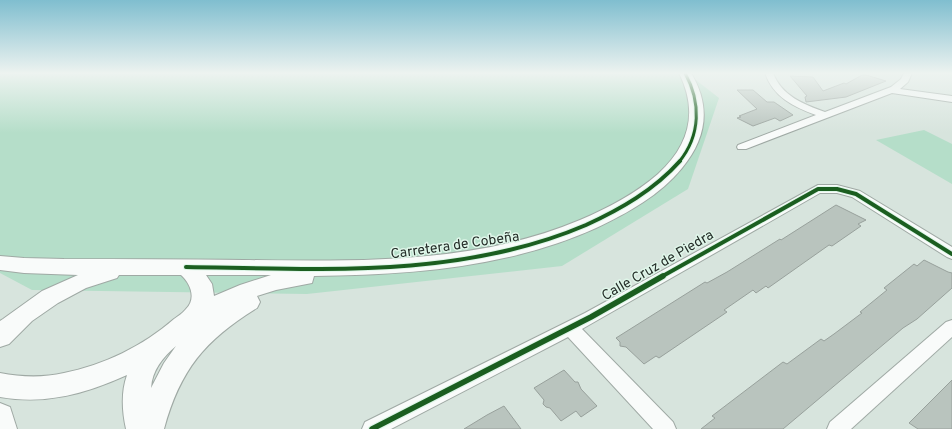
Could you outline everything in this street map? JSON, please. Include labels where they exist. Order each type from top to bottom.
[{"type":"street","name":"Carretera de Cobeña","points":[[140,268],[373,268],[436,263],[490,254],[530,246],[565,236],[625,206],[668,174],[682,157],[691,142],[695,131],[698,109],[694,93]]},
{"type":"street","points":[[781,93],[799,105],[824,115]]},
{"type":"street","points":[[742,147],[883,93]]},
{"type":"street","points":[[911,93],[952,99]]},
{"type":"street","name":"Calle Cruz de Piedra","points":[[372,429],[570,328],[818,189],[837,189],[856,194],[952,254]]},
{"type":"street","points":[[0,263],[24,266],[140,268]]},
{"type":"street","points":[[186,267],[200,280],[203,291],[201,303],[195,316]]},
{"type":"street","points":[[0,336],[20,318],[57,292],[101,275],[140,268]]},
{"type":"street","points":[[150,429],[155,407],[170,374],[192,346],[216,323],[241,306],[274,292],[346,273],[373,268]]},
{"type":"street","points":[[140,429],[136,406],[139,378],[146,362],[163,343],[195,316],[262,286],[296,278],[346,273]]},
{"type":"street","points":[[837,429],[952,327]]},
{"type":"street","points":[[570,328],[666,429]]},
{"type":"street","points":[[0,386],[31,388],[83,381],[126,364],[163,343]]},
{"type":"street","points":[[0,416],[3,429]]},
{"type":"green space","points":[[0,93],[713,93],[719,98],[688,189],[562,266],[307,294],[32,290],[0,273]]},
{"type":"green space","points":[[924,130],[952,144],[952,184],[876,140]]},
{"type":"building","points":[[740,93],[757,93],[767,102],[774,102],[793,115],[780,121],[775,118],[753,126],[737,118],[757,109]]},
{"type":"building","points":[[804,93],[856,93],[846,97],[806,102],[805,97],[807,96]]},
{"type":"building","points":[[836,205],[866,220],[858,224],[861,226],[832,246],[829,245],[768,288],[766,286],[756,293],[753,290],[724,310],[727,312],[659,358],[656,356],[644,364],[626,347],[620,346],[620,342],[616,338],[705,282],[707,283],[727,272]]},
{"type":"building","points":[[924,260],[952,273],[952,288],[917,319],[903,328],[783,429],[701,429],[715,418],[712,416],[783,362],[787,364],[821,339],[824,341],[862,313],[860,312],[887,290],[884,288],[914,264],[917,266]]},
{"type":"building","points":[[564,370],[575,382],[578,382],[581,389],[597,406],[581,417],[576,411],[561,421],[550,408],[543,404],[544,400],[534,388]]},
{"type":"building","points":[[952,380],[952,429],[918,429],[909,423]]},
{"type":"building","points":[[504,406],[521,429],[464,429],[487,415]]},
{"type":"cycle path","points":[[186,267],[293,269],[402,266],[455,261],[508,251],[559,236],[608,215],[628,204],[657,184],[674,168],[687,149],[696,128],[697,106],[694,93]]},
{"type":"cycle path","points":[[372,429],[591,317],[818,189],[837,189],[856,194],[952,254]]}]
